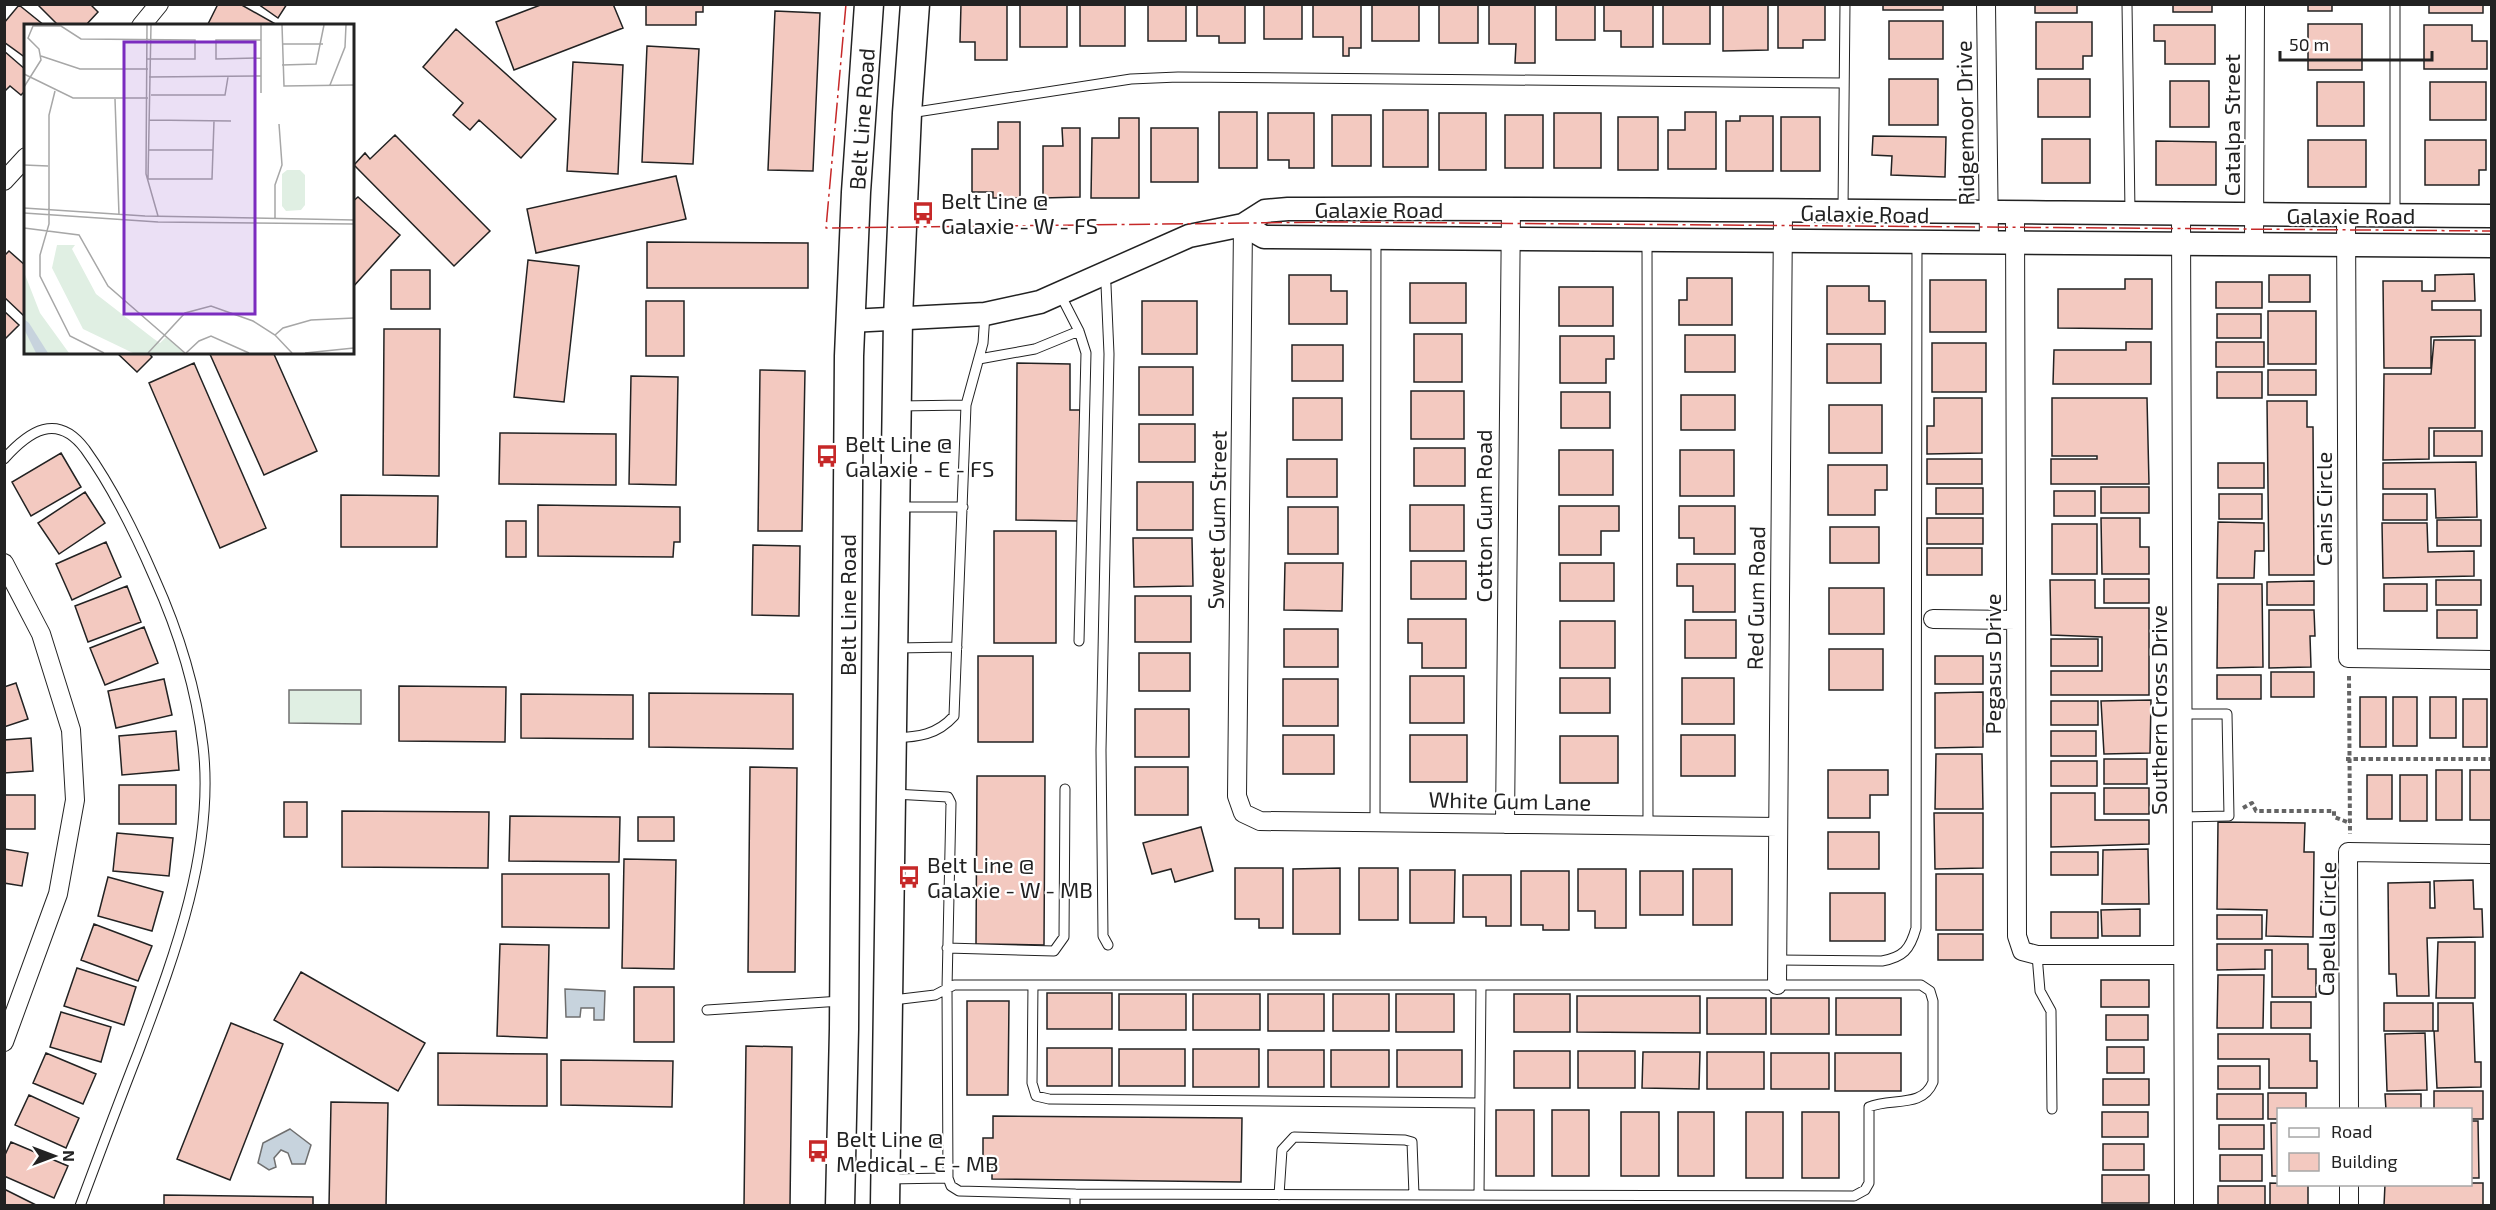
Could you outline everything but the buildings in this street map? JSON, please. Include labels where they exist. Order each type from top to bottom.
[{"type":"main road","name":"Belt Line Road","points":[[840,1206],[850,321],[868,4]]},
{"type":"main road","name":"Belt Line Road","points":[[885,1192],[898,318],[907,113],[915,4]]},
{"type":"main road","points":[[844,1001],[889,1000]]},
{"type":"street","points":[[143,24],[159,4]]},
{"type":"street","name":"Ridgemoor Drive","points":[[1986,4],[1989,242]]},
{"type":"street","name":"Catalpa Street","points":[[2254,4],[2254,244]]},
{"type":"street","points":[[4,181],[24,159]]},
{"type":"street","name":"Galaxie Road","points":[[850,321],[985,314],[1040,302],[1188,236],[1243,225],[1266,212],[1288,209],[1511,208],[1988,214],[2492,216]]},
{"type":"street","name":"Cotton Gum Road","points":[[1505,824],[1511,208]]},
{"type":"street","name":"Red Gum Road","points":[[1777,985],[1784,212]]},
{"type":"street","name":"Pegasus Drive","points":[[2015,214],[2017,936],[2022,951],[2037,955]]},
{"type":"street","name":"Southern Cross Drive","points":[[2181,215],[2184,1206]]},
{"type":"street","name":"Canis Circle","points":[[2346,215],[2348,658]]},
{"type":"street","name":"Galaxie Road","points":[[1243,225],[1264,237],[1647,238],[2181,245],[2492,246]]},
{"type":"street","name":"Sweet Gum Street","points":[[1243,225],[1237,796],[1243,813]]},
{"type":"street","points":[[4,563],[41,634],[71,730],[75,800],[58,894],[4,1042]]},
{"type":"street","points":[[1933,619],[2016,620]]},
{"type":"street","points":[[2348,658],[2492,660]]},
{"type":"street","name":"White Gum Lane","points":[[1243,813],[1260,821],[1778,827]]},
{"type":"street","name":"Capella Circle","points":[[2349,1108],[2348,852],[2492,854]]},
{"type":"street","points":[[2037,955],[2183,955]]},
{"type":"street","points":[[2349,1186],[2349,1206]]},
{"type":"lane","points":[[1843,212],[1845,4]]},
{"type":"lane","points":[[2127,4],[2130,215]]},
{"type":"lane","points":[[2395,4],[2395,215]]},
{"type":"lane","points":[[907,113],[1131,79],[1178,76],[1844,82]]},
{"type":"lane","points":[[1375,822],[1376,238]]},
{"type":"lane","points":[[1647,238],[1648,826]]},
{"type":"lane","points":[[1777,960],[1882,961],[1897,958],[1912,943],[1916,928],[1917,241]]},
{"type":"lane","points":[[1101,276],[1106,285],[1109,354],[1101,750],[1103,936],[1108,945]]},
{"type":"lane","points":[[1060,294],[1079,331],[1086,353],[1079,641]]},
{"type":"lane","points":[[891,738],[923,736],[945,727],[954,716],[966,405],[979,359],[985,314]]},
{"type":"lane","points":[[979,359],[1035,349],[1079,331]]},
{"type":"lane","points":[[897,406],[966,405]]},
{"type":"lane","points":[[4,459],[18,443],[36,430],[50,427],[76,438],[86,451],[131,525],[172,617],[193,691],[203,747],[203,824],[193,891],[158,999],[80,1206]]},
{"type":"lane","points":[[895,507],[963,507]]},
{"type":"lane","points":[[892,648],[957,647]]},
{"type":"lane","points":[[2181,714],[2227,714],[2229,816],[2182,816]]},
{"type":"lane","points":[[947,948],[1054,951],[1065,937],[1065,789]]},
{"type":"lane","points":[[889,1000],[935,995],[946,988],[954,985],[1921,985],[1930,991],[1933,1001],[1933,1082],[1929,1091],[1921,1099],[1877,1103],[1869,1107],[1869,1183],[1865,1190],[1854,1196],[1075,1194],[959,1191],[951,1186],[948,1178],[946,988],[951,803],[948,797],[890,794]]},
{"type":"lane","points":[[2037,955],[2040,991],[2051,1011],[2052,1109]]},
{"type":"lane","points":[[1033,985],[1032,1083],[1036,1096],[1049,1099],[1480,1103]]},
{"type":"lane","points":[[1479,1195],[1481,985]]},
{"type":"lane","points":[[707,1010],[844,1001]]},
{"type":"lane","points":[[1279,1195],[1282,1150],[1294,1137],[1412,1142],[1414,1195]]},
{"type":"lane","points":[[885,1192],[948,1178]]},
{"type":"lane","points":[[1075,1194],[1075,1206]]},
{"type":"path","points":[[2348,658],[2350,823],[2348,852]]},
{"type":"path","points":[[2349,759],[2492,759]]},
{"type":"path","points":[[2252,803],[2256,811],[2334,811],[2334,817],[2350,823]]},
{"type":"green space","points":[[289,690],[361,690],[361,724],[289,723]]},
{"type":"shaded area","points":[[565,989],[605,991],[604,1020],[594,1020],[594,1008],[581,1008],[580,1017],[566,1017]]},
{"type":"shaded area","points":[[290,1129],[311,1145],[305,1164],[292,1164],[288,1153],[281,1150],[274,1158],[276,1167],[269,1170],[258,1163],[263,1143]]},
{"type":"power","points":[[846,4],[826,228],[1335,222],[2492,231]]},
{"type":"place","name":"Belt Line @ Galaxie - W - FS","points":[[923,213]]},
{"type":"place","name":"Belt Line @ Galaxie - E - FS","points":[[827,456]]},
{"type":"place","name":"Belt Line @ Galaxie - W - MB","points":[[909,877]]},
{"type":"place","name":"Belt Line @ Medical - E - MB","points":[[818,1151]]}]
